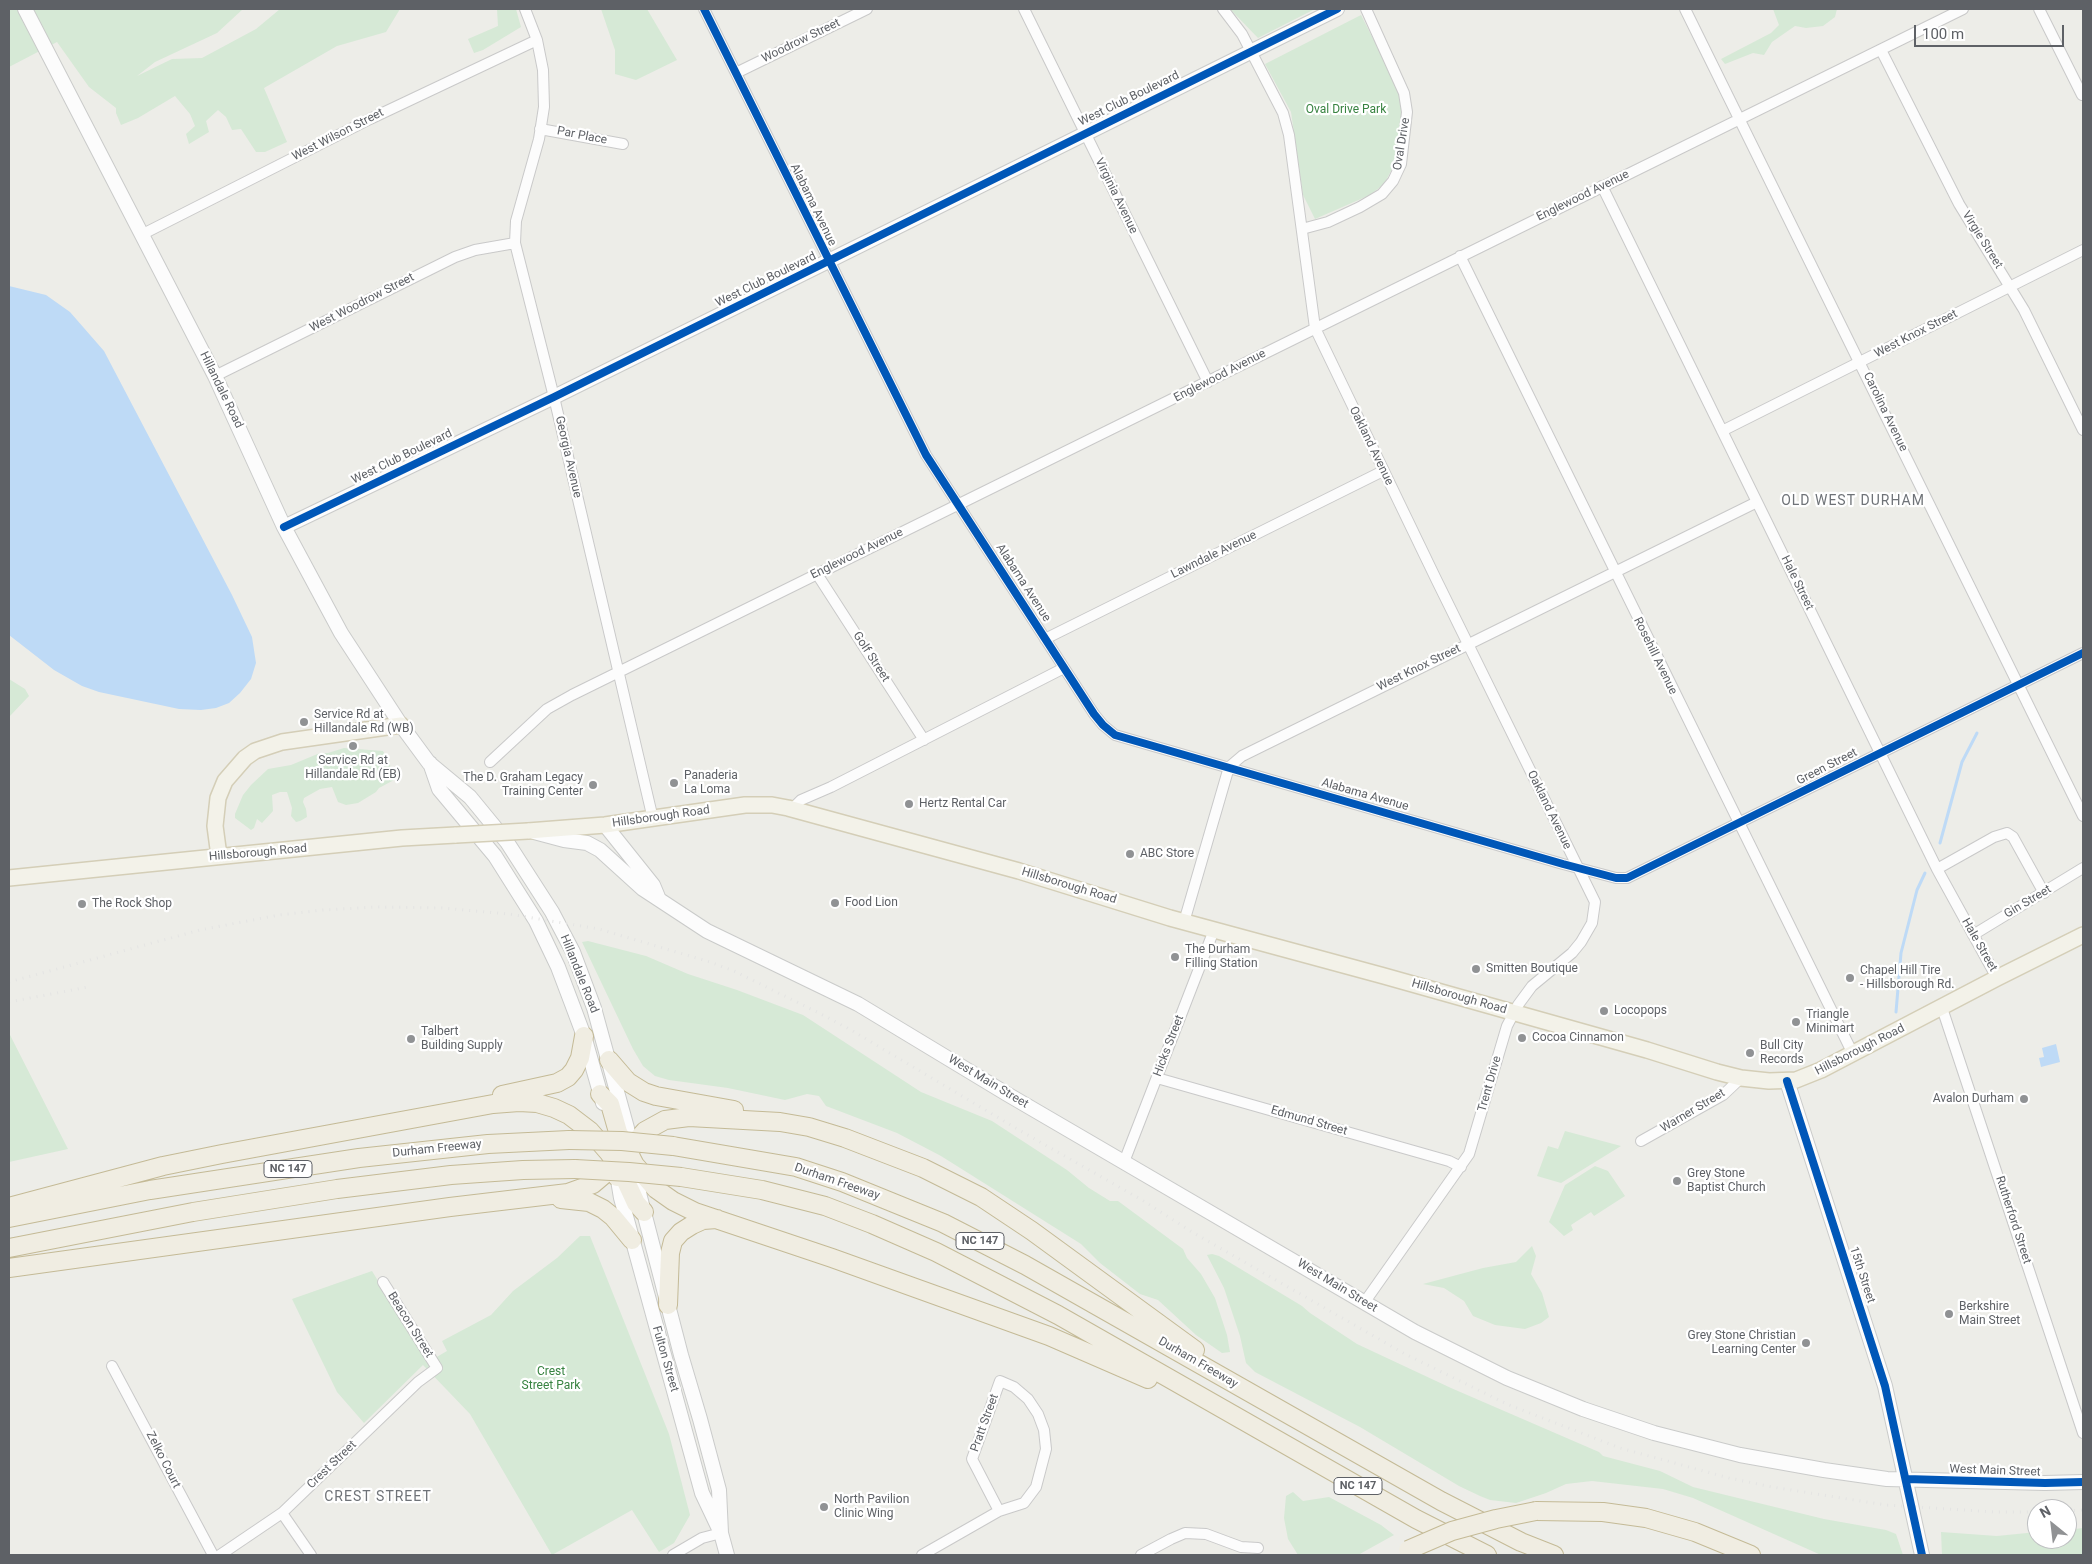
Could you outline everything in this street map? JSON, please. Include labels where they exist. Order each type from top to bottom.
[{"type":"highway","points":[[443,1114],[471,1102],[557,1083],[568,1077],[580,1058],[584,1036]]},
{"type":"highway","points":[[609,1060],[628,1082],[644,1092],[656,1096],[758,1114],[780,1122]]},
{"type":"highway","points":[[600,1094],[610,1104],[636,1204],[642,1205]]},
{"type":"highway","points":[[9,1207],[163,1166],[493,1104],[537,1103],[569,1114],[672,1201],[695,1212],[832,1258],[1049,1336],[1140,1375],[1189,1400],[1231,1414]]},
{"type":"highway","points":[[9,1268],[441,1208],[552,1195],[585,1188],[598,1181],[624,1159],[645,1131],[664,1120],[689,1117],[780,1122],[809,1127],[881,1150],[930,1171],[981,1197],[1032,1231],[1111,1290],[1244,1383],[1261,1400]]},
{"type":"highway","name":"Durham Freeway","points":[[9,1218],[150,1190],[359,1158],[488,1144],[569,1140],[622,1142],[673,1146],[796,1167],[842,1182],[916,1212],[1025,1265],[1449,1505],[1521,1542],[1554,1555]]},
{"type":"highway","name":"NC 147","points":[[9,1248],[193,1212],[337,1189],[460,1174],[575,1169],[681,1177],[762,1190],[805,1200],[872,1224],[985,1276],[1416,1519],[1486,1555]]},
{"type":"highway","points":[[552,1195],[558,1199],[589,1202],[603,1209],[613,1217],[632,1240]]},
{"type":"highway","points":[[668,1305],[670,1253],[674,1241],[681,1232],[692,1225],[703,1220],[717,1219]]},
{"type":"highway","points":[[1403,1553],[1452,1531],[1536,1511],[1603,1512],[1646,1518],[1695,1532],[1752,1555]]},
{"type":"main road","name":"Hillandale Road","points":[[25,9],[215,376],[284,527],[349,646],[401,724],[430,763],[470,797],[498,829],[552,912],[586,985],[609,1060],[624,1159]]},
{"type":"main road","name":"West Club Boulevard","points":[[284,527],[554,397],[1336,9]]},
{"type":"main road","points":[[219,856],[215,826],[218,798],[225,781],[244,758],[255,751],[282,742],[401,724]]},
{"type":"main road","name":"Hillandale Road","points":[[430,763],[439,789],[495,856],[536,921],[558,967],[584,1036],[600,1094]]},
{"type":"main road","name":"Hillsborough Road","points":[[9,878],[219,856],[456,835],[605,825],[754,804],[772,805],[795,809],[1019,871],[1184,922],[1741,1078],[1769,1081],[1787,1080],[1812,1074],[1997,978],[2083,936]]},
{"type":"main road","name":"West Main Street","points":[[605,825],[653,885],[658,897]]},
{"type":"main road","name":"West Main Street","points":[[528,831],[564,840],[587,843],[600,850],[643,889],[658,897],[671,909],[706,932],[858,1004],[1007,1094],[1415,1332],[1507,1378],[1583,1409],[1654,1433],[1732,1453],[1824,1470],[1886,1479],[2026,1483],[2083,1482]]},
{"type":"main road","name":"15th Street","points":[[1787,1080],[1877,1356],[1922,1555]]},
{"type":"main road","name":"Fulton Street","points":[[624,1159],[632,1240],[702,1493],[721,1532],[728,1555]]},
{"type":"main road","name":"Fulton Street","points":[[642,1205],[719,1490],[721,1532]]},
{"type":"street","name":"Georgia Avenue","points":[[525,9],[537,40],[543,70],[544,107],[516,221],[515,243],[620,672],[653,819]]},
{"type":"street","name":"Alabama Avenue","points":[[704,9],[926,455],[1103,725],[1115,734],[1578,868]]},
{"type":"street","name":"Woodrow Street","points":[[736,73],[866,9]]},
{"type":"street","name":"Virginia Avenue","points":[[1024,9],[1208,382]]},
{"type":"street","name":"Oakland Avenue","points":[[1223,9],[1242,34],[1283,113],[1289,135],[1315,328],[1578,868]]},
{"type":"street","name":"Oval Drive","points":[[1302,229],[1328,222],[1382,194],[1393,181],[1401,164],[1407,112],[1404,93],[1366,9]]},
{"type":"street","name":"Carolina Avenue","points":[[1685,9],[1861,362],[2083,816]]},
{"type":"street","name":"Englewood Avenue","points":[[490,762],[547,709],[1963,9]]},
{"type":"street","points":[[2039,9],[2082,95]]},
{"type":"street","name":"West Wilson Street","points":[[141,235],[370,119],[537,40]]},
{"type":"street","name":"Virgie Street","points":[[1881,50],[1959,204],[2012,287],[2083,430]]},
{"type":"street","name":"Par Place","points":[[540,129],[623,144]]},
{"type":"street","name":"Hale Street","points":[[1602,186],[1937,868],[1997,978]]},
{"type":"street","name":"West Woodrow Street","points":[[215,376],[455,257],[475,250],[515,243]]},
{"type":"street","name":"West Knox Street","points":[[1722,431],[2083,250]]},
{"type":"street","name":"Rosehill Avenue","points":[[1460,256],[1853,1054]]},
{"type":"street","name":"Lawndale Avenue","points":[[1046,639],[1383,471]]},
{"type":"street","name":"West Knox Street","points":[[1229,767],[1242,756],[1757,502]]},
{"type":"street","name":"Golf Street","points":[[817,574],[924,740]]},
{"type":"street","name":"Green Street","points":[[1578,868],[1616,878],[1627,878],[2083,653]]},
{"type":"street","points":[[795,809],[831,788],[1064,668]]},
{"type":"street","points":[[1184,922],[1229,767]]},
{"type":"street","points":[[1937,868],[2006,833],[2013,837],[2044,893]]},
{"type":"street","name":"Trent Drive","points":[[1364,1302],[1469,1154],[1506,1026],[1513,1013],[1532,986],[1575,950],[1589,929],[1594,914],[1595,902],[1578,868]]},
{"type":"street","name":"Gin Street","points":[[1973,934],[2083,868]]},
{"type":"street","name":"Hicks Street","points":[[1124,1162],[1214,930]]},
{"type":"street","name":"Rutherford Street","points":[[1942,1008],[2083,1433]]},
{"type":"street","name":"Edmund Street","points":[[1157,1078],[1448,1161],[1461,1167]]},
{"type":"street","name":"Warner Street","points":[[1642,1141],[1723,1095],[1741,1078]]},
{"type":"street","name":"Beacon Street","points":[[383,1282],[437,1368]]},
{"type":"street","name":"Zelko Court","points":[[112,1366],[214,1555]]},
{"type":"street","name":"Crest Street","points":[[220,1555],[282,1513],[408,1392],[437,1368]]},
{"type":"street","name":"Pratt Street","points":[[922,1555],[999,1511],[1024,1503],[1036,1487],[1046,1449],[1044,1430],[1038,1414],[1028,1399],[1014,1387],[1000,1381],[972,1459],[999,1511]]},
{"type":"street","points":[[282,1513],[311,1555]]},
{"type":"street","points":[[673,1555],[702,1538],[721,1532]]},
{"type":"street","points":[[1141,1555],[1185,1533],[1206,1534],[1241,1547],[1258,1548]]},
{"type":"green space","points":[[9,9],[243,9],[217,33],[155,62],[137,76],[172,59],[202,58],[256,29],[280,9],[400,9],[386,32],[337,46],[264,88],[287,142],[265,152],[256,152],[241,129],[232,130],[226,117],[218,110],[206,121],[209,132],[189,144],[186,134],[195,126],[190,114],[175,96],[138,118],[121,125],[116,108],[89,87],[57,42],[9,67]]},
{"type":"green space","points":[[497,9],[516,9],[521,27],[483,50],[474,53],[468,39],[498,26]]},
{"type":"green space","points":[[601,9],[647,9],[677,60],[636,80],[615,74],[615,50]]},
{"type":"green space","points":[[1230,9],[1315,9],[1258,38]]},
{"type":"green space","points":[[1773,9],[1837,9],[1835,17],[1823,26],[1806,28],[1795,26],[1772,42],[1764,55],[1753,53],[1725,64],[1721,59],[1771,33],[1779,25]]},
{"type":"green space","name":"Oval Drive Park","points":[[1361,15],[1404,99],[1398,158],[1384,184],[1370,195],[1315,219],[1303,195],[1291,112],[1265,64]]},
{"type":"green space","points":[[9,679],[25,689],[29,696],[9,717]]},
{"type":"green space","points":[[344,748],[383,751],[389,761],[394,780],[358,803],[346,805],[338,802],[332,787],[320,789],[304,798],[303,802],[307,817],[296,822],[291,816],[292,808],[287,792],[272,795],[273,811],[262,823],[257,819],[254,828],[251,830],[235,818],[243,795],[268,769],[291,765],[320,753],[328,753]]},
{"type":"green space","points":[[588,941],[646,956],[688,974],[803,1015],[921,1092],[992,1121],[1067,1170],[1089,1188],[1110,1201],[1118,1201],[1183,1249],[1187,1258],[1201,1274],[1215,1298],[1227,1335],[1230,1352],[1222,1353],[1196,1335],[1158,1300],[1140,1294],[1100,1263],[1081,1244],[941,1156],[897,1133],[826,1106],[819,1096],[807,1094],[785,1100],[655,1076],[643,1066],[633,1049],[582,942]]},
{"type":"green space","points":[[9,1033],[68,1149],[9,1162]]},
{"type":"green space","points":[[1565,1131],[1621,1146],[1561,1183],[1537,1176],[1548,1146],[1558,1149]]},
{"type":"green space","points":[[1595,1166],[1608,1171],[1625,1196],[1594,1216],[1591,1212],[1571,1225],[1573,1230],[1564,1236],[1549,1222],[1565,1185]]},
{"type":"green space","name":"Crest Street Park","points":[[580,1236],[590,1236],[669,1434],[690,1515],[674,1543],[659,1552],[632,1510],[552,1555],[470,1414],[423,1365],[364,1423],[337,1392],[292,1299],[372,1271],[428,1362],[447,1351],[442,1341],[491,1315],[513,1291],[557,1258]]},
{"type":"green space","points":[[1532,1246],[1536,1256],[1531,1274],[1542,1293],[1549,1317],[1541,1323],[1525,1329],[1495,1325],[1473,1316],[1464,1301],[1444,1288],[1423,1284],[1483,1268],[1516,1262]]},
{"type":"green space","points":[[1207,1255],[1219,1256],[1302,1306],[1357,1344],[1451,1388],[1599,1452],[1603,1456],[1660,1471],[1693,1487],[1824,1519],[1886,1530],[1896,1534],[1903,1555],[1821,1555],[1693,1498],[1663,1489],[1592,1481],[1566,1484],[1516,1503],[1490,1500],[1480,1496],[1459,1486],[1360,1427],[1255,1372],[1246,1363],[1240,1336],[1224,1288]]},
{"type":"green space","points":[[1293,1492],[1303,1501],[1329,1497],[1381,1525],[1394,1535],[1358,1555],[1298,1555],[1288,1539],[1284,1518],[1286,1496]]},
{"type":"green space","points":[[2083,1528],[2083,1555],[1942,1555],[1941,1532],[1997,1536],[2027,1533],[2027,1549],[2077,1549],[2077,1529]]},
{"type":"water","points":[[9,286],[46,295],[70,312],[104,351],[232,595],[252,637],[256,663],[251,679],[229,703],[216,708],[201,710],[179,709],[99,692],[82,686],[54,670],[9,635]]},
{"type":"water","points":[[2056,1044],[2060,1062],[2041,1067],[2039,1058],[2044,1057],[2042,1048]]},
{"type":"waterway","points":[[1940,843],[1962,762],[1977,733]]},
{"type":"waterway","points":[[1896,1012],[1901,953],[1917,890],[1925,873]]},
{"type":"railway","points":[[9,982],[200,930],[279,915],[323,910],[376,907],[442,908],[509,914],[599,929],[734,971],[819,1013],[1142,1200],[1192,1232],[1405,1354],[1509,1405],[1620,1448],[1729,1478],[1772,1487],[1886,1505],[1994,1512],[2027,1512]]},
{"type":"railway","points":[[9,1002],[88,987]]},
{"type":"railway","points":[[2077,1510],[2083,1510]]},
{"type":"cycle path","points":[[704,9],[926,455],[1094,714],[1115,735],[1563,864],[1616,878],[1627,878],[2083,653]]},
{"type":"cycle path","points":[[284,527],[554,397],[1337,9]]},
{"type":"cycle path","points":[[1787,1081],[1885,1386],[1922,1555]]},
{"type":"cycle path","points":[[1906,1479],[2045,1483],[2083,1482]]},
{"type":"place","name":"Service Rd at Hillandale Rd (WB)","points":[[304,722]]},
{"type":"place","name":"Service Rd at Hillandale Rd (EB)","points":[[353,746]]},
{"type":"place","name":"Panaderia La Loma","points":[[674,783]]},
{"type":"place","name":"The D. Graham Legacy Training Center","points":[[593,785]]},
{"type":"place","name":"Hertz Rental Car","points":[[909,804]]},
{"type":"place","name":"ABC Store","points":[[1130,854]]},
{"type":"place","name":"Food Lion","points":[[835,903]]},
{"type":"place","name":"The Rock Shop","points":[[82,904]]},
{"type":"place","name":"The Durham Filling Station","points":[[1175,957]]},
{"type":"place","name":"Smitten Boutique","points":[[1476,969]]},
{"type":"place","name":"Chapel Hill Tire - Hillsborough Rd.","points":[[1850,978]]},
{"type":"place","name":"Locopops","points":[[1604,1011]]},
{"type":"place","name":"Triangle Minimart","points":[[1796,1022]]},
{"type":"place","name":"Cocoa Cinnamon","points":[[1522,1038]]},
{"type":"place","name":"Talbert Building Supply","points":[[411,1039]]},
{"type":"place","name":"Bull City Records","points":[[1750,1053]]},
{"type":"place","name":"Avalon Durham","points":[[2024,1099]]},
{"type":"place","name":"Grey Stone Baptist Church","points":[[1677,1181]]},
{"type":"place","name":"Berkshire Main Street","points":[[1949,1314]]},
{"type":"place","name":"Grey Stone Christian Learning Center","points":[[1806,1343]]},
{"type":"place","name":"North Pavilion Clinic Wing","points":[[824,1507]]},
{"type":"district","name":"OLD WEST DURHAM","points":[[1853,501]]},
{"type":"district","name":"CREST STREET","points":[[378,1497]]}]
